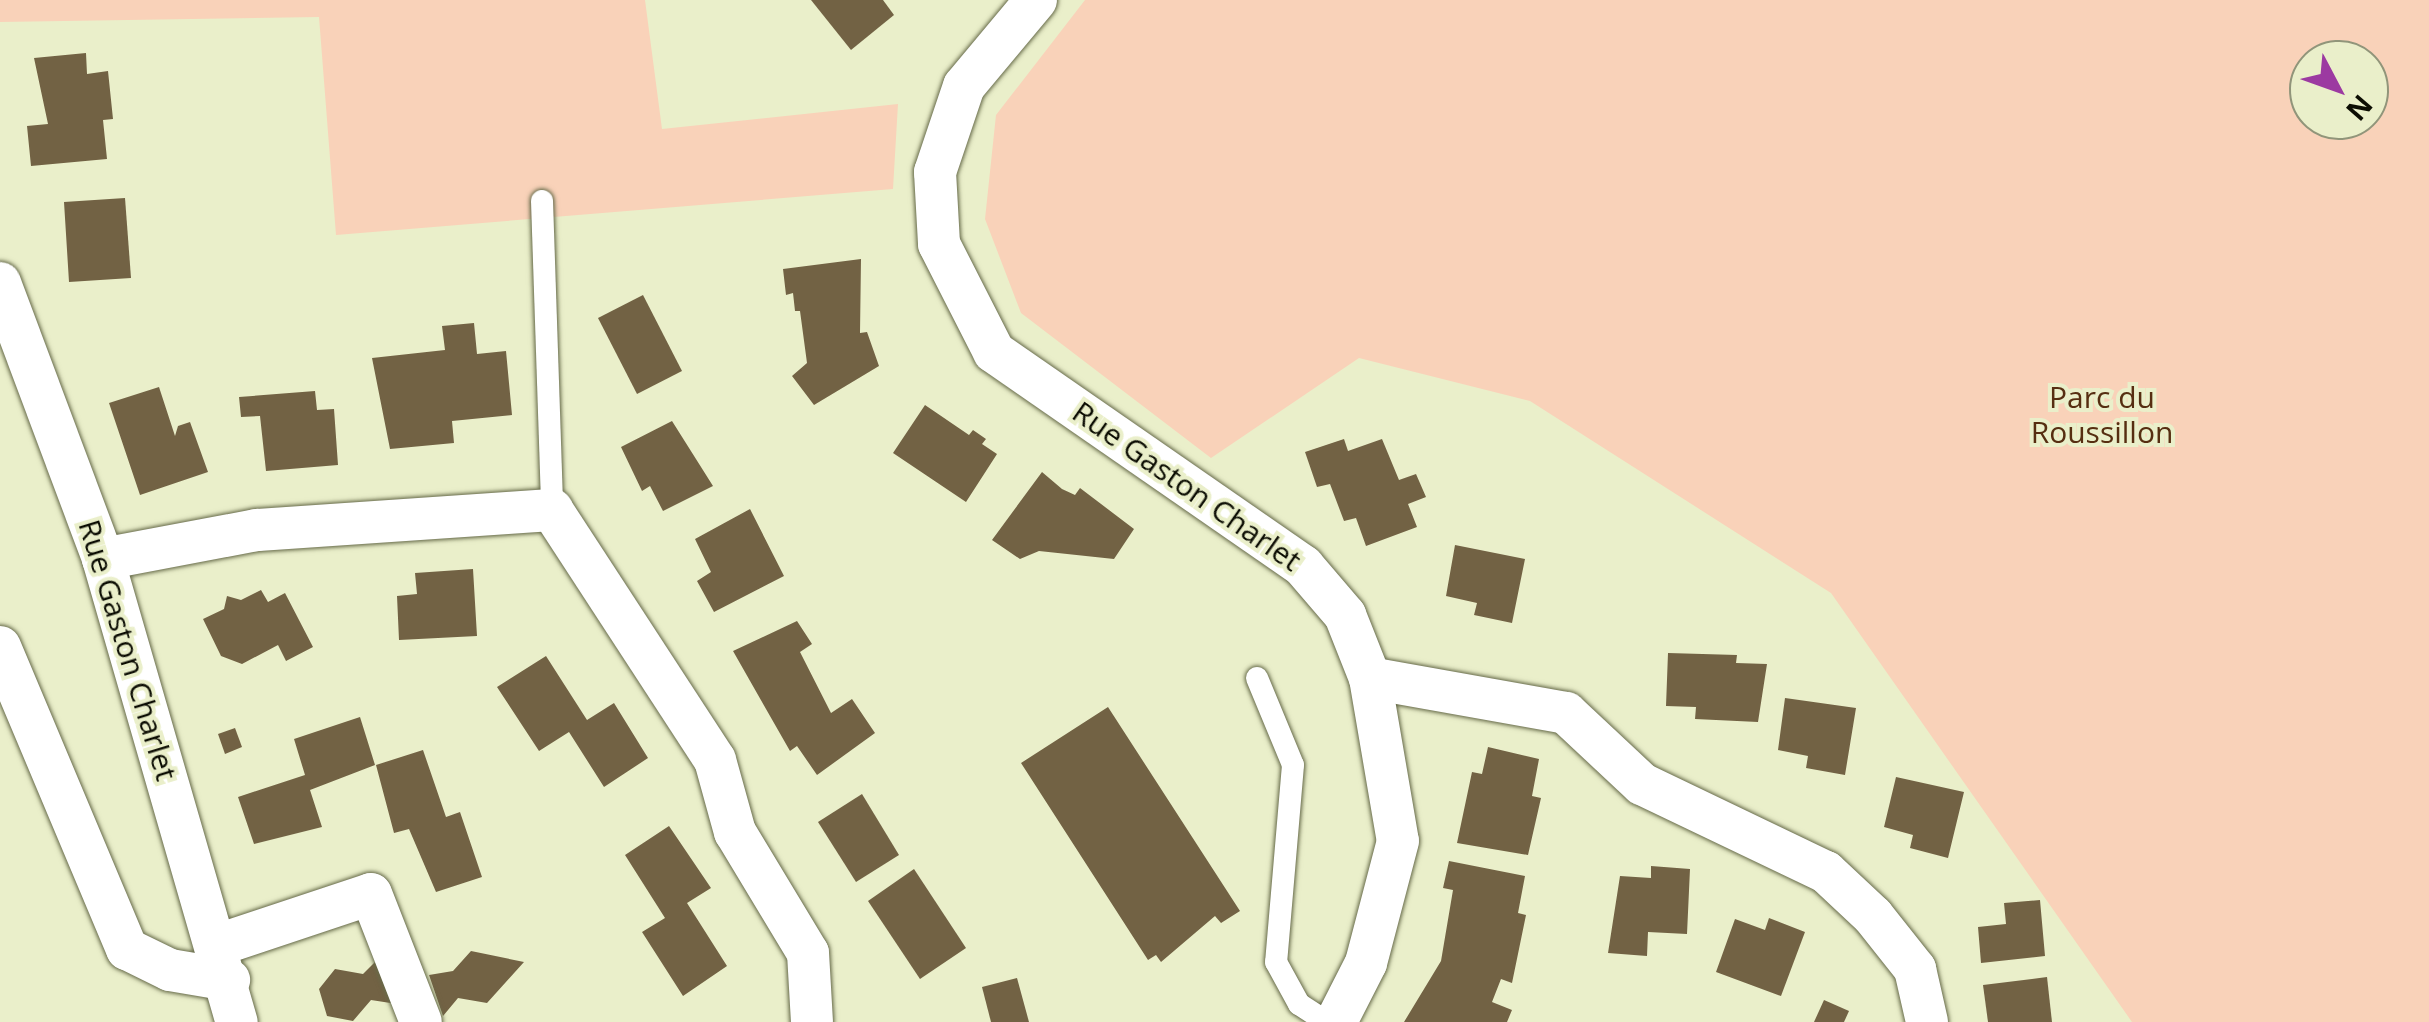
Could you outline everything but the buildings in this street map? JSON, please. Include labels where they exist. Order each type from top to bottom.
[{"type":"street","name":"Rue Gaston Charlet","points":[[1036,0],[964,86],[935,172],[940,244],[994,352],[1303,566],[1345,615],[1370,678],[1398,841],[1366,962],[1336,1022]]},
{"type":"street","name":"Rue Gaston Charlet","points":[[0,283],[103,559],[224,963],[237,1022]]},
{"type":"street","points":[[103,559],[257,530],[552,510],[715,760],[735,832],[808,954],[812,1022]]},
{"type":"street","points":[[0,647],[127,949],[170,970],[224,963],[371,894],[421,1022]]},
{"type":"street","points":[[1370,678],[1566,713],[1642,784],[1826,872],[1873,916],[1914,969],[1928,1022]]},
{"type":"lane","points":[[542,201],[552,510]]},
{"type":"lane","points":[[1256,678],[1292,765],[1276,962],[1299,1004],[1327,1022]]},
{"type":"green space","points":[[0,0],[645,0],[662,129],[898,104],[893,189],[336,235],[319,17],[0,22]]},
{"type":"green space","name":"Parc du Roussillon","points":[[1085,0],[2429,0],[2429,1022],[2132,1022],[1831,593],[1530,401],[1359,358],[1211,458],[1021,313],[985,219],[996,115]]}]
